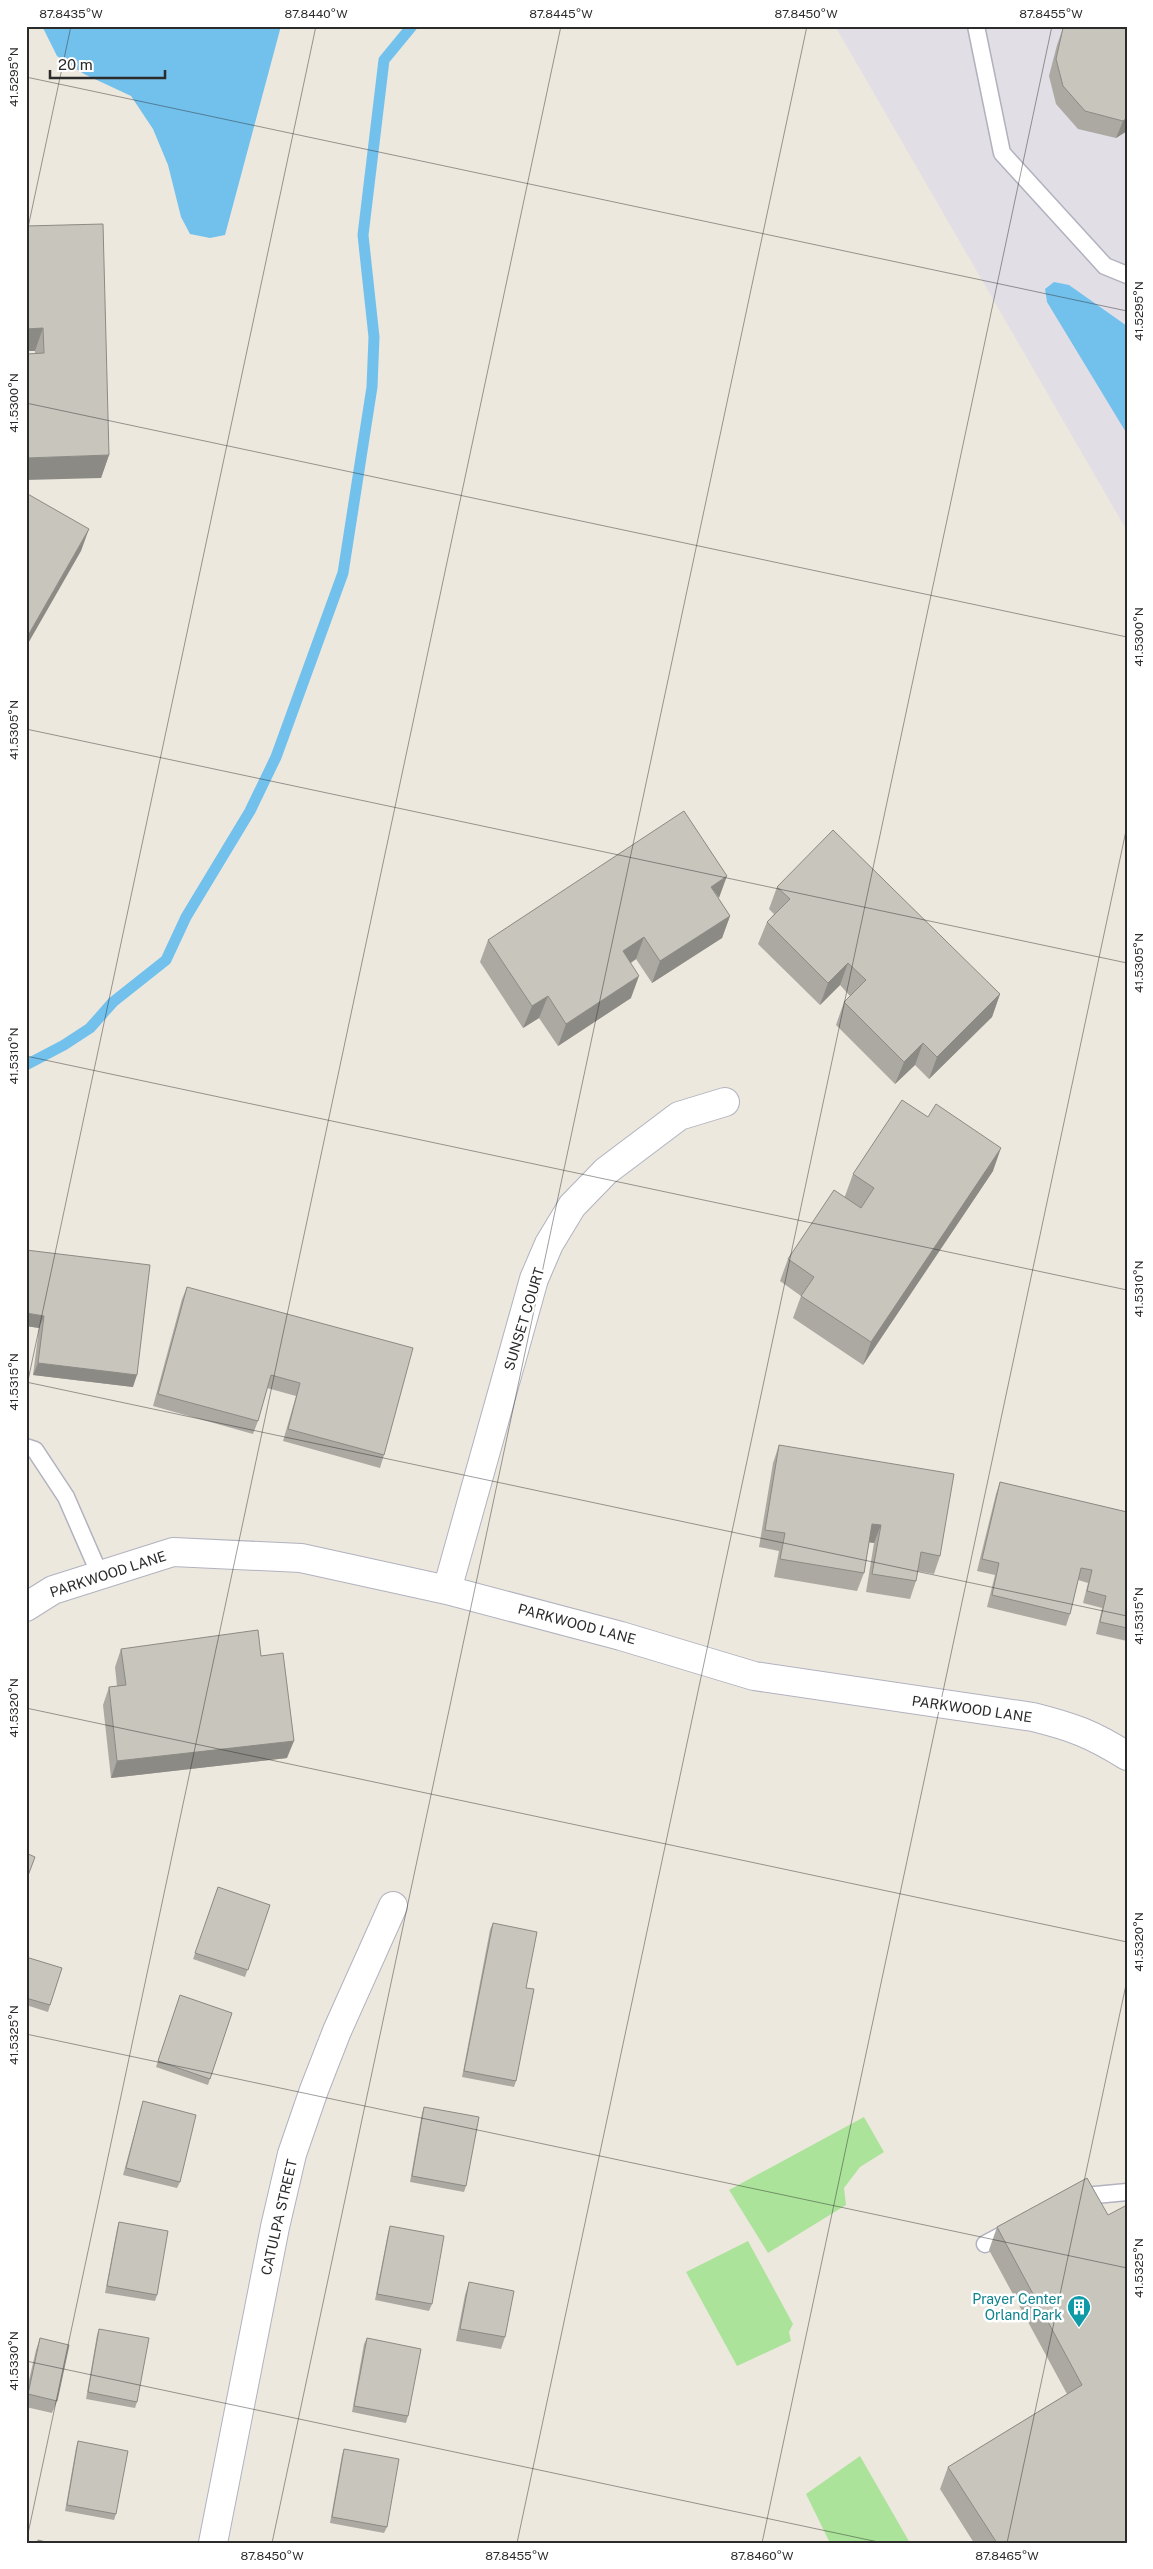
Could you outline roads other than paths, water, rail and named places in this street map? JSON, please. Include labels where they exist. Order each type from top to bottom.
[{"type":"street","name":"SUNSET COURT","points":[[447,1590],[534,1279],[549,1244],[572,1206],[606,1171],[679,1116],[724,1102]]},
{"type":"street","name":"PARKWOOD LANE","points":[[26,1607],[52,1590],[173,1552],[301,1558],[447,1590],[621,1636],[754,1676],[1033,1717],[1092,1734],[1127,1756]]},
{"type":"street","name":"CATULPA STREET","points":[[213,2543],[275,2227],[292,2154],[337,2031],[393,1906]]},
{"type":"lane","points":[[976,26],[1002,153],[1105,266],[1127,275]]},
{"type":"lane","points":[[26,1447],[35,1450],[66,1498],[100,1575]]},
{"type":"lane","points":[[1062,2202],[1071,2197],[1127,2192]]},
{"type":"lane","points":[[985,2244],[1028,2221]]},
{"type":"water","points":[[42,26],[281,26],[225,235],[210,238],[190,234],[181,217],[168,165],[153,129],[131,96],[84,74],[57,56]]},
{"type":"water","points":[[1054,282],[1069,285],[1127,326],[1127,434],[1047,302],[1045,289]]},
{"type":"waterway","points":[[26,1065],[64,1045],[90,1028],[113,1002],[166,960],[186,917],[250,811],[276,757],[343,573],[372,387],[374,337],[363,235],[384,60],[412,26]]},
{"type":"place","name":"Prayer Center Orland Park","points":[[1079,2328]]}]
